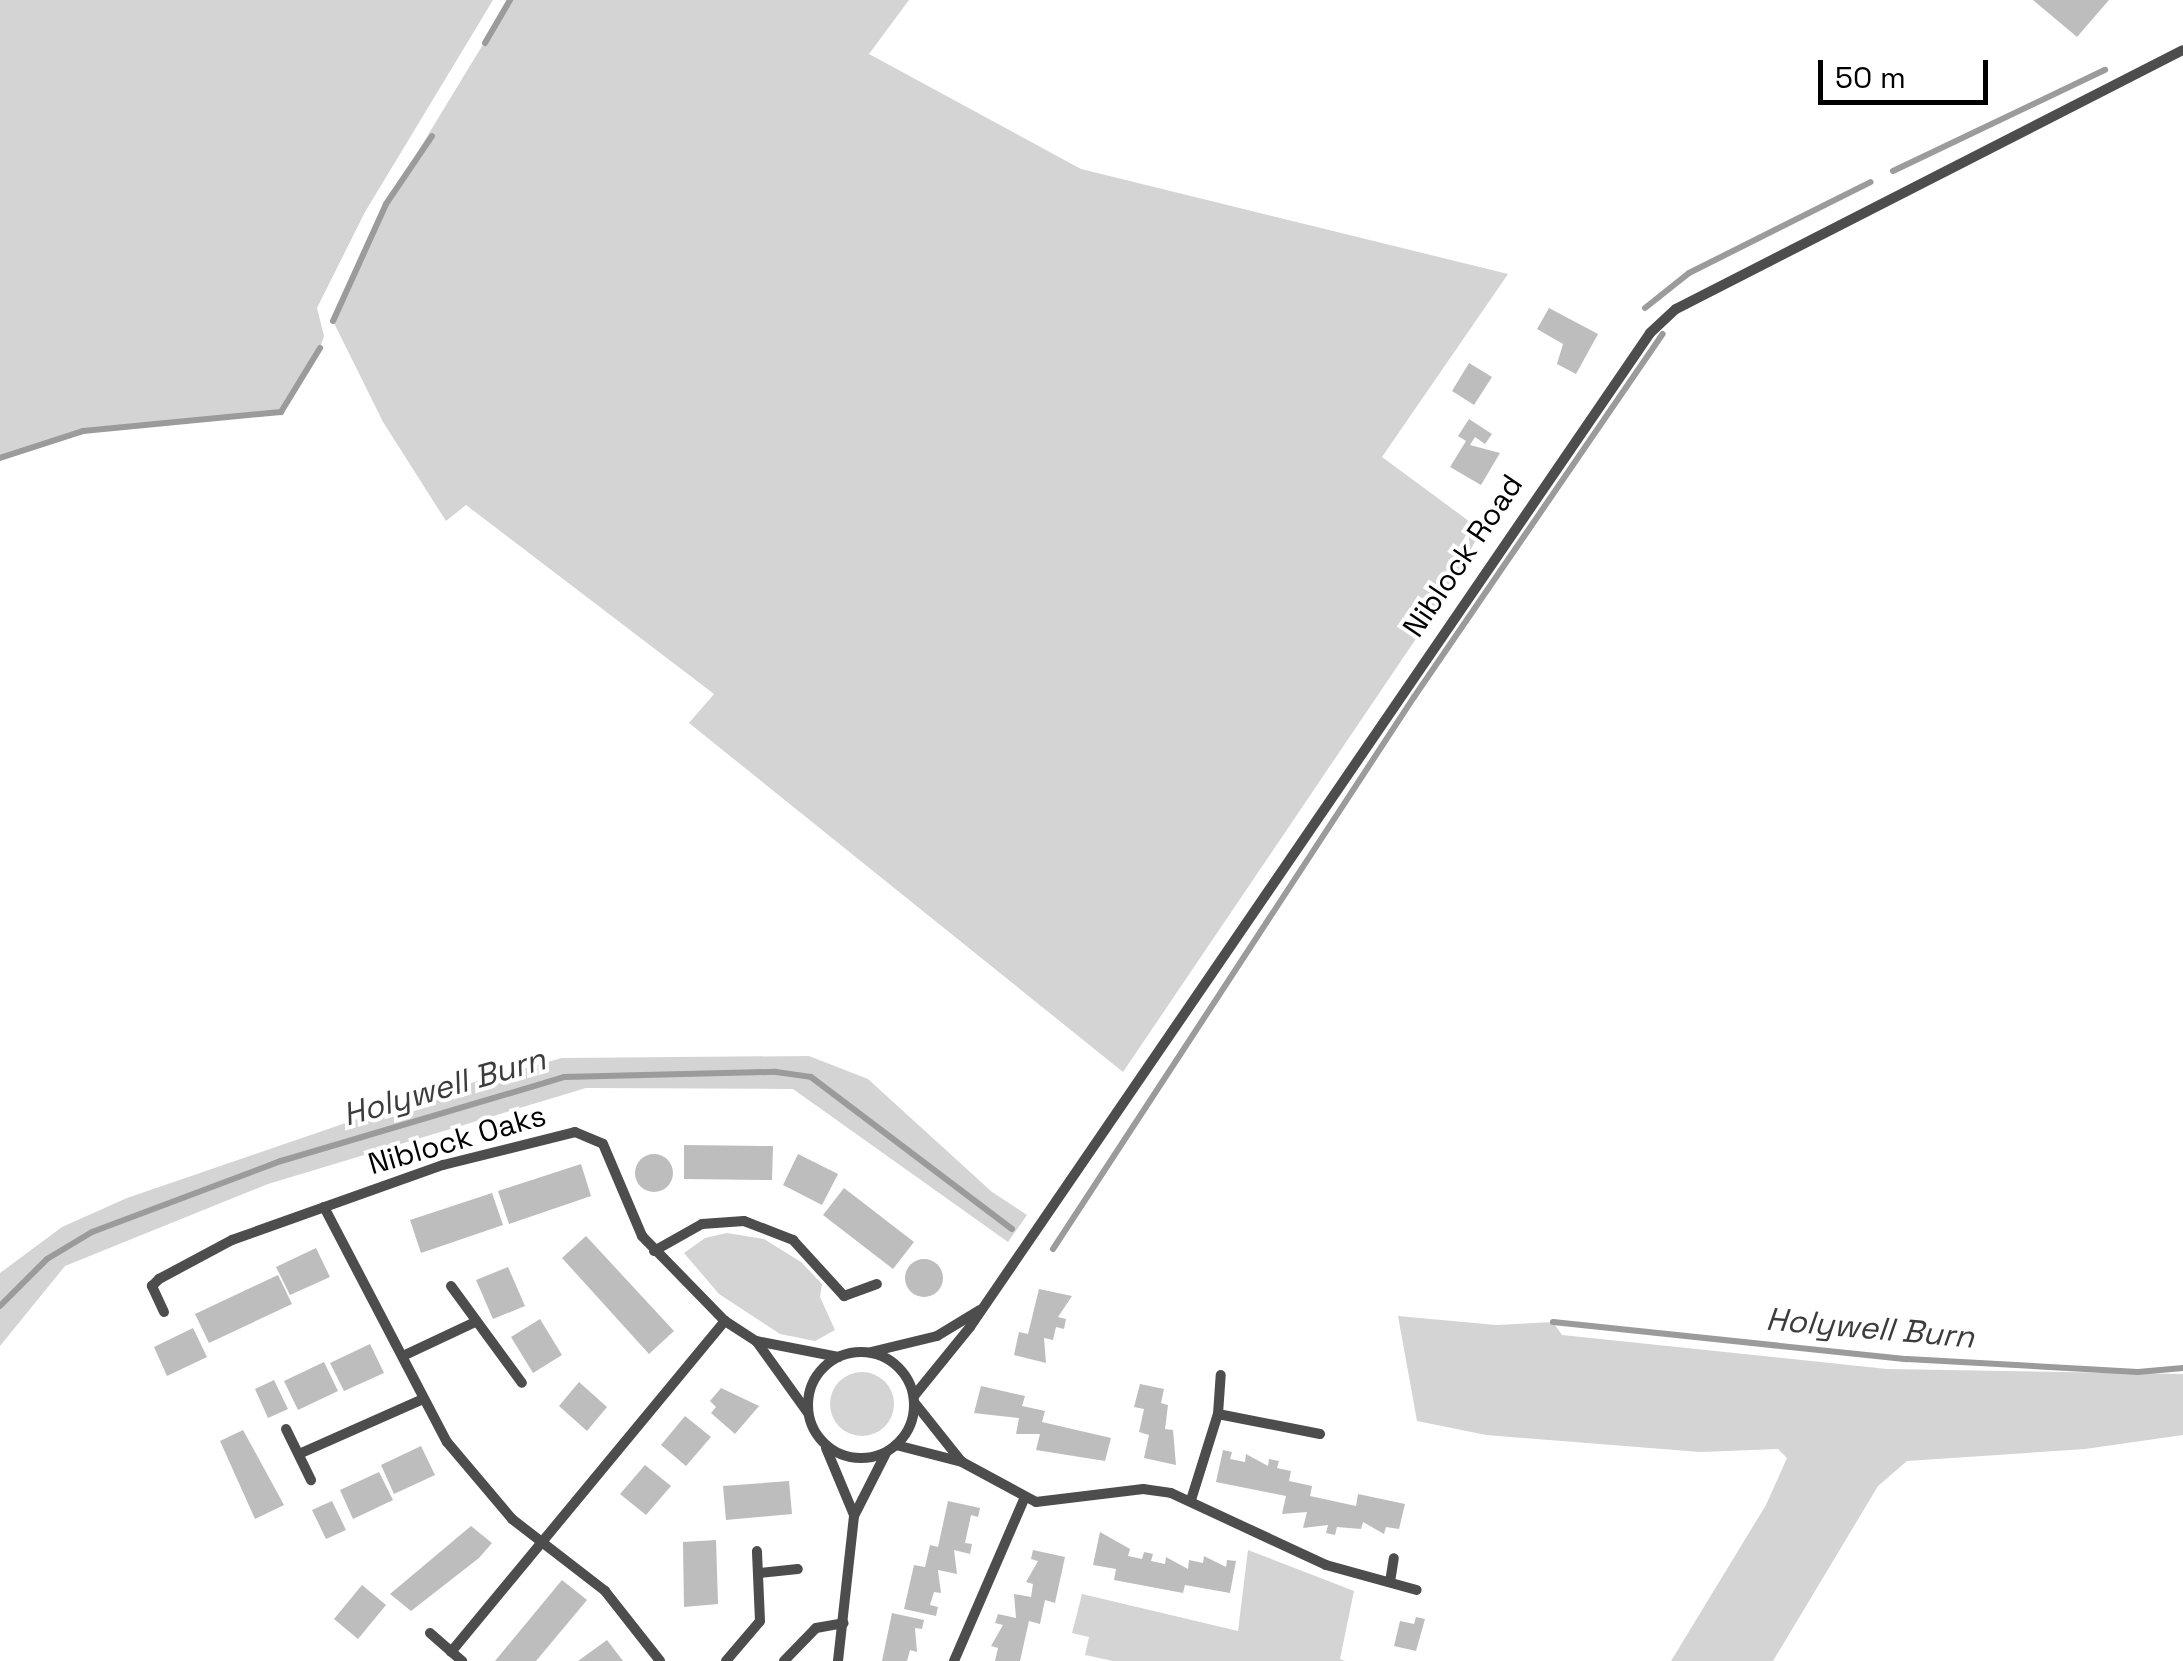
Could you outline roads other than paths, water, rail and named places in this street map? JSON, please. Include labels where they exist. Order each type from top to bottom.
[{"type":"street","name":"Niblock Road","points":[[914,1399],[981,1310],[1650,333],[1676,309],[2183,50]]},
{"type":"street","name":"Niblock Oaks","points":[[164,1312],[152,1286],[166,1273],[324,1206],[443,1165],[576,1132],[603,1144],[632,1218],[654,1251],[725,1321],[756,1341],[808,1414]]},
{"type":"street","points":[[324,1206],[405,1355],[422,1400],[492,1498],[605,1590],[660,1661]]},
{"type":"street","points":[[654,1251],[702,1224],[744,1222],[792,1240],[844,1296],[878,1284]]},
{"type":"street","points":[[452,1286],[522,1383]]},
{"type":"street","name":"Niblock Road","points":[[871,1352],[936,1336],[981,1310]]},
{"type":"street","points":[[451,1652],[725,1321]]},
{"type":"street","points":[[405,1355],[475,1322]]},
{"type":"street","name":"Niblock Oaks","points":[[756,1341],[838,1357]]},
{"type":"street","points":[[854,1516],[808,1414],[814,1381],[838,1357],[871,1352],[900,1369],[914,1399],[962,1462]]},
{"type":"street","points":[[1191,1500],[1218,1414],[1221,1375]]},
{"type":"street","points":[[824,1443],[853,1458],[886,1452],[896,1445],[911,1423],[914,1399]]},
{"type":"street","points":[[298,1454],[422,1400]]},
{"type":"street","points":[[1218,1414],[1320,1434]]},
{"type":"street","points":[[286,1429],[311,1480]]},
{"type":"street","points":[[896,1445],[962,1462],[1024,1499],[1049,1503],[1143,1489],[1191,1500],[1258,1538],[1416,1590]]},
{"type":"street","points":[[838,1661],[854,1516],[886,1452]]},
{"type":"street","points":[[954,1661],[1024,1499]]},
{"type":"street","points":[[726,1661],[760,1622],[757,1552]]},
{"type":"street","points":[[1390,1582],[1394,1558]]},
{"type":"street","points":[[760,1574],[798,1570]]},
{"type":"street","points":[[784,1661],[816,1628],[844,1623]]},
{"type":"street","points":[[430,1633],[462,1661]]},
{"type":"waterway","points":[[485,43],[510,0]]},
{"type":"waterway","points":[[1893,171],[2105,70]]},
{"type":"waterway","points":[[333,321],[386,204],[432,136]]},
{"type":"waterway","points":[[1645,308],[1689,273],[1871,182]]},
{"type":"waterway","points":[[1053,1249],[1414,697],[1663,334]]},
{"type":"waterway","points":[[0,458],[83,431],[281,412],[320,348]]},
{"type":"waterway","name":"Holywell Burn","points":[[0,1306],[47,1259],[92,1232],[281,1161],[564,1077],[776,1072],[811,1077],[1012,1229]]},
{"type":"waterway","name":"Holywell Burn","points":[[1553,1322],[1907,1359],[2138,1372],[2183,1368]]}]
